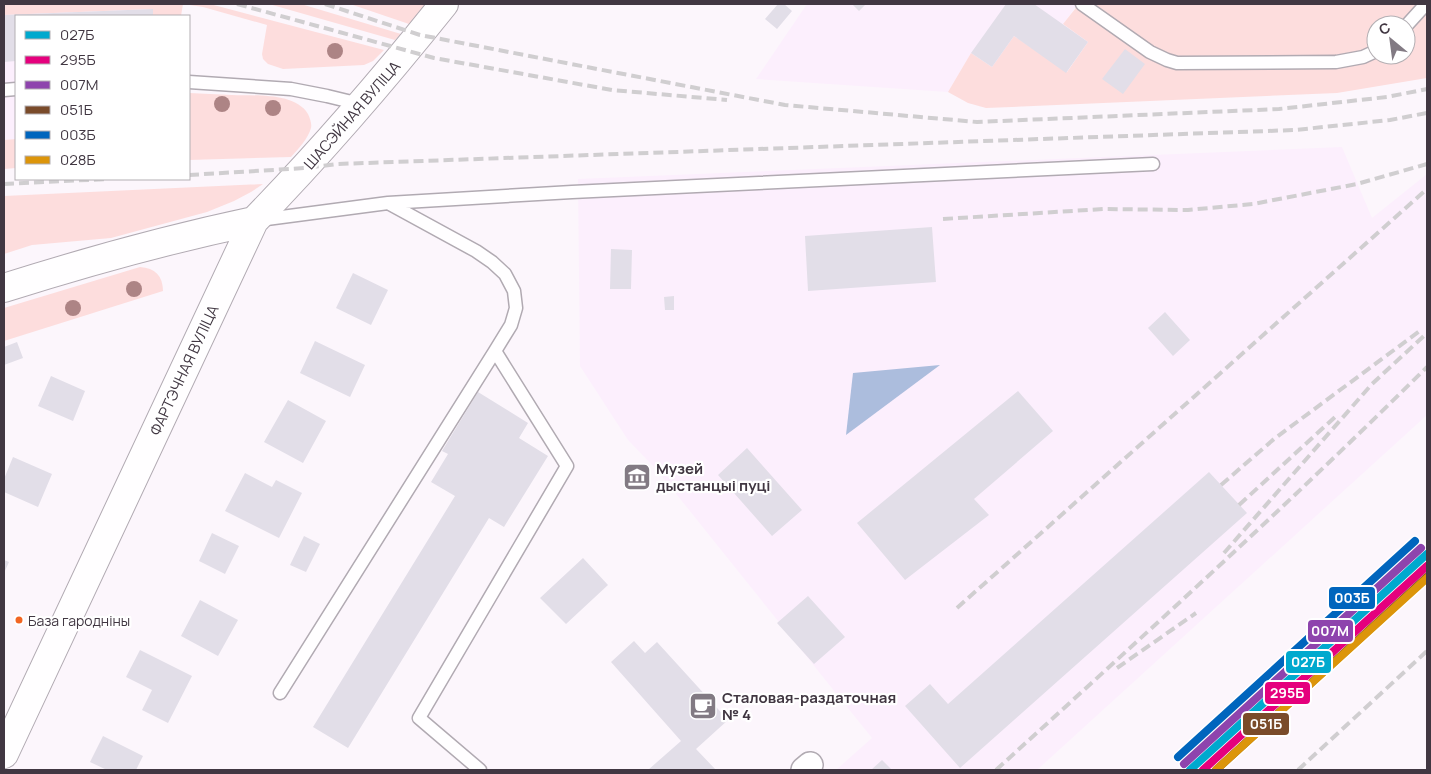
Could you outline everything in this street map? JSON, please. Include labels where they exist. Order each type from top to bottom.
[{"type":"main road","name":"ШАСЭЙНАЯ ВУЛІЦА","points":[[254,221],[305,168],[408,50],[444,4]]},
{"type":"main road","points":[[4,288],[68,267],[254,221]]},
{"type":"main road","name":"ФАРТЭЧНАЯ ВУЛІЦА","points":[[4,754],[254,221]]},
{"type":"lane","points":[[1082,4],[1150,52],[1177,63],[1336,62],[1366,56]]},
{"type":"lane","points":[[1416,15],[1426,4]]},
{"type":"lane","points":[[190,82],[291,89],[360,104]]},
{"type":"lane","points":[[254,221],[388,203],[611,190],[1153,164]]},
{"type":"lane","points":[[280,693],[496,351],[511,324],[516,308],[514,291],[505,274],[492,262],[476,251],[388,203]]},
{"type":"lane","points":[[480,770],[419,718],[567,466],[496,351]]},
{"type":"shaded area","points":[[4,4],[183,4],[181,15],[153,15],[153,9],[4,15]]},
{"type":"shaded area","points":[[183,4],[210,4],[384,50],[373,61],[364,65],[283,69],[268,64],[263,59],[262,54],[267,25],[203,7]]},
{"type":"shaded area","points":[[269,4],[301,4],[401,34],[395,40]]},
{"type":"shaded area","points":[[350,4],[426,4],[409,24]]},
{"type":"shaded area","points":[[807,4],[1078,4],[1063,24],[1088,42],[1066,73],[992,67],[971,53],[948,92],[756,79]]},
{"type":"shaded area","points":[[1079,4],[1427,4],[1427,78],[1337,93],[986,108],[968,103],[948,92],[971,53],[992,67],[1014,36],[1067,72],[1088,42],[1063,24]]},
{"type":"shaded area","points":[[153,9],[153,15],[15,15],[15,139],[4,140],[4,15]]},
{"type":"shaded area","points":[[190,93],[273,97],[294,102],[302,107],[309,116],[311,128],[305,140],[291,157],[190,160]]},
{"type":"shaded area","points":[[15,139],[15,168],[4,169],[4,140]]},
{"type":"shaded area","points":[[1342,147],[1372,218],[1427,174],[1427,415],[1037,770],[836,770],[872,738],[657,470],[628,440],[580,366],[578,179]]},
{"type":"shaded area","points":[[263,184],[234,201],[207,212],[111,238],[32,245],[4,254],[4,196]]},
{"type":"shaded area","points":[[140,267],[154,271],[160,277],[163,291],[4,341],[4,308]]},
{"type":"water","points":[[940,365],[846,435],[853,373]]},
{"type":"building","points":[[778,4],[784,4],[792,11],[777,29],[765,19]]},
{"type":"building","points":[[852,4],[866,4],[859,11]]},
{"type":"building","points":[[1006,4],[1034,4],[1088,42],[1066,73],[1014,36],[992,67],[971,53]]},
{"type":"building","points":[[153,9],[153,15],[15,15],[15,61],[4,62],[4,15]]},
{"type":"building","points":[[1125,49],[1145,64],[1123,94],[1102,79]]},
{"type":"building","points":[[932,227],[936,282],[808,291],[805,236]]},
{"type":"building","points":[[611,249],[632,250],[631,289],[610,289]]},
{"type":"building","points":[[353,273],[388,290],[371,325],[336,308]]},
{"type":"building","points":[[674,296],[674,310],[665,310],[664,297]]},
{"type":"building","points":[[1165,312],[1190,340],[1173,356],[1148,328]]},
{"type":"building","points":[[315,341],[365,365],[350,397],[300,373]]},
{"type":"building","points":[[17,342],[23,358],[4,365],[4,347]]},
{"type":"building","points":[[51,376],[85,391],[73,421],[38,406]]},
{"type":"building","points":[[1018,391],[1053,431],[974,499],[989,515],[905,580],[857,523]]},
{"type":"building","points":[[478,392],[528,423],[519,438],[548,456],[504,527],[489,518],[348,748],[313,727],[455,496],[431,482],[448,454],[442,451]]},
{"type":"building","points":[[288,400],[326,421],[303,463],[264,442]]},
{"type":"building","points":[[747,448],[802,510],[772,536],[718,475]]},
{"type":"building","points":[[13,457],[52,474],[38,507],[4,492],[4,479]]},
{"type":"building","points":[[1209,472],[1247,513],[960,768],[905,706],[930,684],[948,704]]},
{"type":"building","points":[[245,473],[272,487],[276,480],[302,493],[279,538],[225,511]]},
{"type":"building","points":[[212,533],[239,546],[225,574],[199,561]]},
{"type":"building","points":[[304,536],[320,544],[306,572],[290,565]]},
{"type":"building","points":[[583,558],[608,585],[566,624],[540,598]]},
{"type":"building","points":[[4,560],[9,562],[4,573]]},
{"type":"building","points":[[808,596],[845,637],[814,664],[777,623]]},
{"type":"building","points":[[200,600],[238,620],[218,656],[181,636]]},
{"type":"building","points":[[634,641],[645,653],[657,642],[728,720],[696,749],[716,770],[648,770],[681,741],[611,662]]},
{"type":"building","points":[[140,650],[192,676],[168,723],[142,710],[152,690],[126,677]]},
{"type":"building","points":[[103,736],[143,756],[136,770],[107,770],[90,762]]},
{"type":"building","points":[[882,760],[892,770],[871,770]]},
{"type":"railway","points":[[237,4],[434,58],[612,90],[727,100]]},
{"type":"railway","points":[[325,4],[420,35],[785,105],[977,122],[1279,109],[1387,97],[1427,89]]},
{"type":"railway","points":[[190,175],[305,168],[337,164],[1295,130],[1390,120],[1427,113]]},
{"type":"railway","points":[[943,219],[1103,209],[1188,210],[1253,204],[1357,184],[1427,164]]},
{"type":"railway","points":[[4,184],[86,180]]},
{"type":"railway","points":[[957,608],[1427,189]]},
{"type":"railway","points":[[1221,485],[1274,439],[1421,330]]},
{"type":"railway","points":[[1224,553],[1372,384],[1427,333]]},
{"type":"railway","points":[[996,770],[1267,521],[1427,367]]},
{"type":"railway","points":[[1239,505],[1335,417]]},
{"type":"railway","points":[[1117,668],[1196,613]]},
{"type":"railway","points":[[1298,770],[1427,651]]},
{"type":"transit line","name":"003Б","points":[[1178,757],[1415,541]]},
{"type":"transit line","name":"007М","points":[[1184,764],[1421,548]]},
{"type":"transit line","name":"027Б","points":[[1190,770],[1427,554]]},
{"type":"transit line","name":"295Б","points":[[1203,770],[1427,566]]},
{"type":"transit line","name":"051Б","points":[[1216,770],[1427,577]]},
{"type":"transit line","name":"028Б","points":[[1216,770],[1427,578]]},
{"type":"place","name":"Музей дыстанцыі пуці","points":[[637,477]]},
{"type":"place","name":"База гародніны","points":[[19,620]]},
{"type":"place","name":"Сталовая-раздаточная № 4","points":[[703,706]]}]
